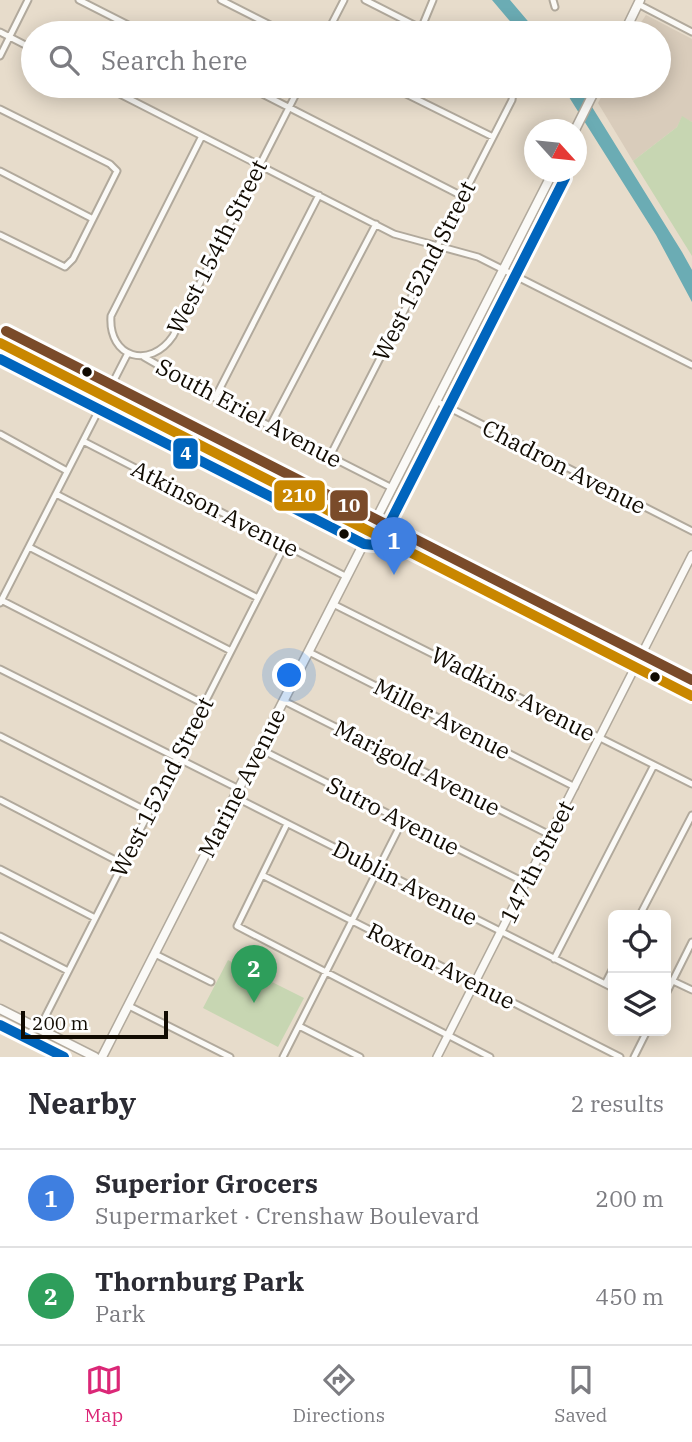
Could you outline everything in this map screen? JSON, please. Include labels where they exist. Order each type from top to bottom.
[{"type":"main road","points":[[630,21],[639,2]]},
{"type":"main road","points":[[580,119],[591,98]]},
{"type":"main road","name":"Marine Avenue","points":[[102,1057],[548,182]]},
{"type":"main road","points":[[0,343],[692,696]]},
{"type":"main road","points":[[0,1009],[95,1057]]},
{"type":"street","points":[[0,56],[29,0]]},
{"type":"street","points":[[79,0],[120,21]]},
{"type":"street","points":[[221,0],[262,21]]},
{"type":"street","points":[[333,21],[344,0]]},
{"type":"street","points":[[365,0],[406,21]]},
{"type":"street","points":[[424,21],[433,0]]},
{"type":"street","points":[[639,2],[692,32]]},
{"type":"street","points":[[0,32],[21,43]]},
{"type":"street","points":[[128,98],[403,238],[470,253],[692,366]]},
{"type":"street","points":[[271,98],[463,195]]},
{"type":"street","name":"West 154th Street","points":[[144,357],[160,350],[173,335],[294,98]]},
{"type":"street","points":[[414,98],[493,137]]},
{"type":"street","name":"West 152nd Street","points":[[330,456],[512,98]]},
{"type":"street","points":[[0,110],[110,164],[117,170],[73,259],[61,266],[0,235]]},
{"type":"street","points":[[144,357],[128,353],[112,335],[111,316],[202,136]]},
{"type":"street","points":[[0,171],[93,219]]},
{"type":"street","points":[[215,398],[319,195]]},
{"type":"street","points":[[270,426],[376,224]]},
{"type":"street","points":[[128,353],[1,602],[204,704]]},
{"type":"street","name":"South Eriel Avenue","points":[[144,357],[215,398],[392,488]]},
{"type":"street","name":"Chadron Avenue","points":[[436,401],[692,531]]},
{"type":"street","points":[[0,434],[67,471]]},
{"type":"street","name":"Atkinson Avenue","points":[[83,441],[347,577]]},
{"type":"street","points":[[56,494],[257,598]]},
{"type":"street","name":"West 152nd Street","points":[[39,1029],[285,545]]},
{"type":"street","points":[[29,547],[231,651]]},
{"type":"street","name":"147th Street","points":[[437,1057],[692,555]]},
{"type":"street","points":[[0,580],[9,585]]},
{"type":"street","name":"Wadkins Avenue","points":[[333,604],[692,784]]},
{"type":"street","name":"Miller Avenue","points":[[309,652],[575,787]]},
{"type":"street","name":"Dublin Avenue","points":[[0,669],[176,758],[287,824],[608,986]]},
{"type":"street","name":"Marigold Avenue","points":[[284,701],[550,835]]},
{"type":"street","points":[[0,736],[149,812]]},
{"type":"street","name":"Sutro Avenue","points":[[260,749],[526,883]]},
{"type":"street","points":[[554,959],[654,765]]},
{"type":"street","points":[[0,800],[122,864]]},
{"type":"street","points":[[643,910],[692,815]]},
{"type":"street","points":[[283,1057],[403,820]]},
{"type":"street","points":[[287,824],[237,926],[325,974],[490,1057]]},
{"type":"street","points":[[0,869],[95,919]]},
{"type":"street","name":"Roxton Avenue","points":[[261,875],[620,1057]]},
{"type":"street","points":[[0,936],[68,971]]},
{"type":"street","points":[[671,985],[692,943]]},
{"type":"street","points":[[155,954],[212,982]]},
{"type":"street","points":[[605,984],[610,973]]},
{"type":"street","points":[[673,981],[692,990]]},
{"type":"street","points":[[129,1006],[230,1057]]},
{"type":"street","points":[[299,1026],[360,1057]]},
{"type":"street","points":[[634,1057],[644,1036]]},
{"type":"shaded area","points":[[646,15],[658,21],[642,21]]},
{"type":"shaded area","points":[[671,28],[692,39],[692,122],[682,117],[677,127],[633,161],[598,103],[601,98],[671,98]]},
{"type":"green space","points":[[682,116],[692,122],[692,256],[633,161],[677,127]]},
{"type":"green space","points":[[228,960],[304,998],[278,1047],[203,1008]]},
{"type":"water","points":[[492,0],[510,0],[528,21],[510,21]]},
{"type":"water","points":[[570,98],[586,98],[682,252],[692,270],[692,302],[656,235],[587,126],[587,119],[583,119]]},
{"type":"transit line","name":"4","points":[[0,359],[364,544],[374,545],[382,538],[563,182]]},
{"type":"transit line","name":"10","points":[[6,331],[692,680]]},
{"type":"transit line","name":"210","points":[[0,343],[692,696]]},
{"type":"transit line","name":"4","points":[[0,1025],[64,1057]]},
{"type":"place","name":"Superior Grocers","points":[[394,575]]},
{"type":"place","name":"Thornburg Park","points":[[254,1003]]}]
